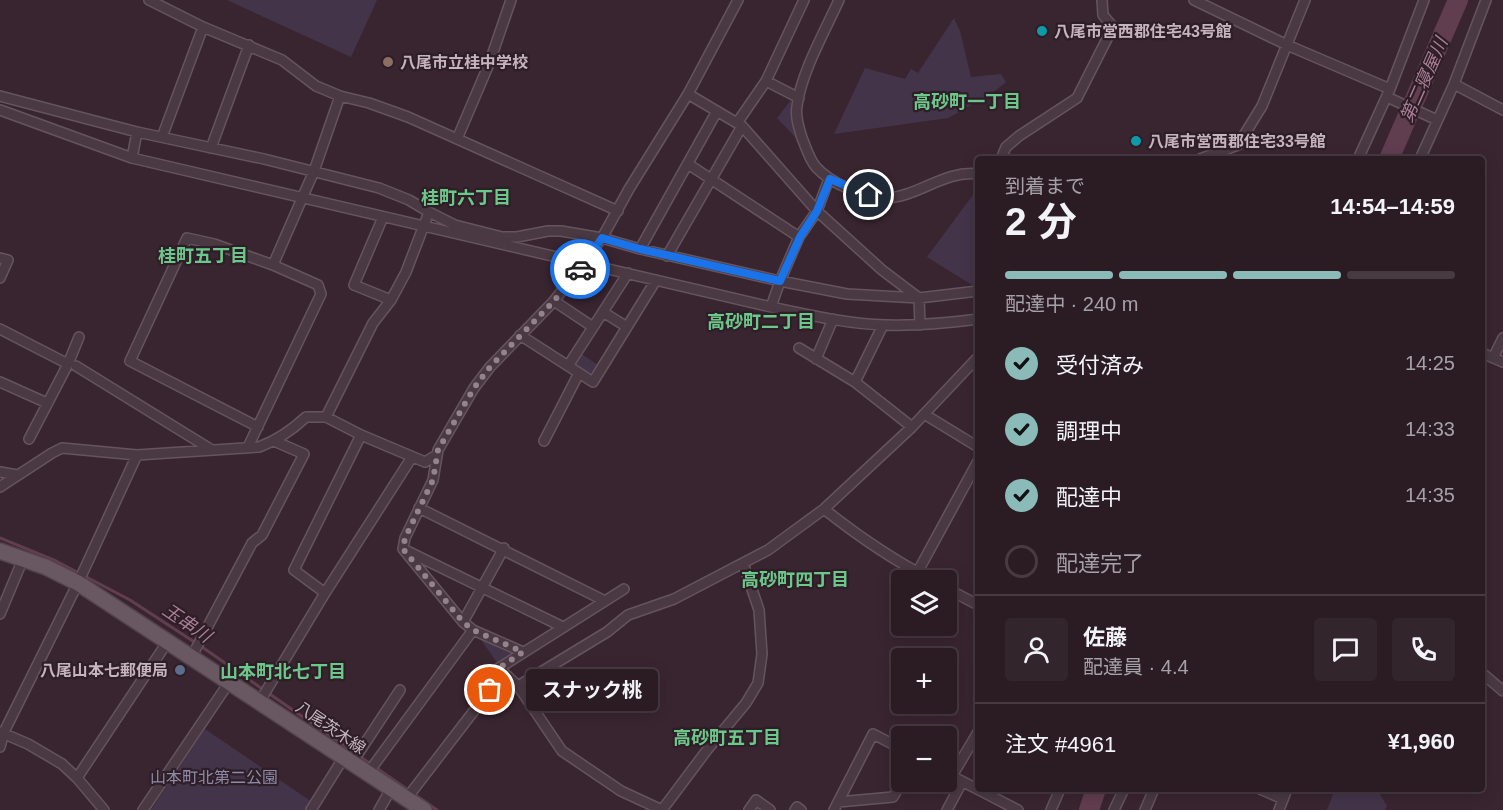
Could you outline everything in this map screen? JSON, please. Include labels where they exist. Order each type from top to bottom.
[{"type":"main road","name":"八尾茨木線","points":[[0,551],[80,578],[168,641],[196,648],[230,681],[262,699],[350,760],[371,770],[391,789],[410,794],[424,810]]},
{"type":"street","points":[[149,0],[203,27],[282,60],[316,86],[340,96],[369,103],[457,139],[618,211]]},
{"type":"street","points":[[457,139],[489,64],[511,0]]},
{"type":"street","points":[[523,652],[473,630],[463,622],[403,549],[405,538],[433,480],[436,455],[474,388],[490,367],[554,301],[602,238],[629,189],[688,94],[738,0]]},
{"type":"street","points":[[667,255],[739,124],[766,81],[804,0]]},
{"type":"street","points":[[839,0],[802,83],[796,108],[798,125],[815,166],[830,179],[857,191],[885,198],[902,195],[956,174],[975,174]]},
{"type":"street","points":[[1002,156],[1006,147],[1019,136],[1077,98],[1113,27],[1102,15],[1102,0]]},
{"type":"street","points":[[1194,0],[1388,93],[1437,120]]},
{"type":"street","points":[[1208,156],[1238,145],[1262,106],[1305,0]]},
{"type":"street","points":[[1359,156],[1388,93],[1424,0]]},
{"type":"street","points":[[1420,156],[1454,84],[1486,0]]},
{"type":"street","points":[[162,137],[203,27]]},
{"type":"street","points":[[211,148],[249,45]]},
{"type":"street","points":[[766,81],[799,98]]},
{"type":"street","points":[[1454,84],[1503,110]]},
{"type":"street","points":[[688,94],[739,124],[817,211],[882,270],[919,298]]},
{"type":"street","points":[[0,96],[137,132],[314,171],[379,188],[409,200],[455,225],[502,237],[517,237],[548,231],[602,238],[640,249],[847,294],[919,298],[975,291]]},
{"type":"street","points":[[273,266],[314,171],[340,96]]},
{"type":"street","points":[[0,110],[132,158],[771,307],[833,319],[883,325],[920,325],[975,319]]},
{"type":"street","points":[[640,249],[717,111]]},
{"type":"street","points":[[132,158],[137,132]]},
{"type":"street","points":[[688,164],[800,237]]},
{"type":"street","points":[[771,307],[800,237],[817,211],[830,179]]},
{"type":"street","points":[[326,417],[373,323],[391,300],[406,272],[429,212]]},
{"type":"street","points":[[383,217],[354,285],[391,300]]},
{"type":"street","points":[[248,447],[258,427],[321,294],[318,285],[273,266],[214,244],[187,238],[130,361],[258,427]]},
{"type":"street","points":[[0,258],[8,260],[0,278]]},
{"type":"street","points":[[568,366],[628,273]]},
{"type":"street","points":[[520,335],[593,382],[656,280]]},
{"type":"street","points":[[919,298],[920,325]]},
{"type":"street","points":[[554,301],[593,327]]},
{"type":"street","points":[[603,312],[627,327]]},
{"type":"street","points":[[816,359],[833,319]]},
{"type":"street","points":[[855,382],[883,325]]},
{"type":"street","points":[[0,329],[72,365],[212,450]]},
{"type":"street","points":[[28,439],[47,403],[72,365],[79,337]]},
{"type":"street","points":[[1493,358],[1503,338]]},
{"type":"street","points":[[799,348],[855,382],[912,427]]},
{"type":"street","points":[[1485,354],[1503,362]]},
{"type":"street","points":[[518,686],[606,632],[628,615],[674,599],[768,550],[824,509],[912,427],[975,360]]},
{"type":"street","points":[[544,441],[579,373]]},
{"type":"street","points":[[0,382],[47,403]]},
{"type":"street","points":[[924,414],[975,445]]},
{"type":"street","points":[[0,487],[62,448],[137,455],[259,447],[292,430],[306,417],[326,417],[361,435],[425,462],[436,455]]},
{"type":"street","points":[[325,593],[294,570],[361,435]]},
{"type":"street","points":[[196,648],[252,543],[262,535],[304,454],[274,441]]},
{"type":"street","points":[[0,747],[2,732],[80,578],[137,455]]},
{"type":"street","points":[[262,699],[325,593],[412,457]]},
{"type":"street","points":[[919,570],[975,467]]},
{"type":"street","points":[[0,472],[17,476]]},
{"type":"street","points":[[419,508],[504,548],[605,601]]},
{"type":"street","points":[[824,509],[861,538],[912,570]]},
{"type":"street","points":[[463,622],[504,548]]},
{"type":"street","points":[[403,549],[563,627]]},
{"type":"street","points":[[0,614],[23,559]]},
{"type":"street","points":[[663,809],[747,703],[758,683],[762,654],[759,610],[743,563]]},
{"type":"street","points":[[624,589],[499,668],[518,686],[562,751],[621,791],[663,809],[674,810]]},
{"type":"street","points":[[957,594],[975,603]]},
{"type":"street","points":[[371,770],[473,630]]},
{"type":"street","points":[[77,778],[168,641]]},
{"type":"street","points":[[410,794],[503,673]]},
{"type":"street","points":[[1485,676],[1503,691]]},
{"type":"street","points":[[143,810],[230,681]]},
{"type":"street","points":[[311,810],[361,749],[400,690]]},
{"type":"street","points":[[2,732],[62,764],[104,810]]},
{"type":"street","points":[[836,806],[873,734],[891,743]]},
{"type":"street","points":[[957,763],[975,736]]},
{"type":"street","points":[[957,779],[975,787]]},
{"type":"street","points":[[947,810],[962,782]]},
{"type":"street","points":[[379,810],[391,789]]},
{"type":"street","points":[[836,806],[893,797],[896,792]]},
{"type":"street","points":[[1051,810],[1059,792]]},
{"type":"street","points":[[1114,810],[1123,792]]},
{"type":"street","points":[[1145,810],[1153,792]]},
{"type":"street","points":[[1267,792],[1283,799]]},
{"type":"street","points":[[1279,810],[1286,792]]},
{"type":"street","points":[[993,793],[1018,810]]},
{"type":"street","points":[[749,810],[756,800],[770,810]]},
{"type":"street","points":[[795,810],[797,807],[801,810]]},
{"type":"green space","points":[[227,0],[377,0],[351,57]]},
{"type":"green space","points":[[954,18],[960,31],[971,77],[1001,74],[1006,82],[991,94],[948,118],[834,134],[865,68],[905,79],[911,69],[918,73]]},
{"type":"green space","points":[[791,100],[798,136],[796,138],[777,118]]},
{"type":"green space","points":[[975,192],[975,284],[972,285],[927,257]]},
{"type":"green space","points":[[580,353],[598,365],[589,375],[576,368],[574,362]]},
{"type":"green space","points":[[477,634],[517,652],[498,664]]},
{"type":"green space","name":"山本町北第二公園","points":[[205,729],[312,802],[306,810],[151,810]]},
{"type":"green space","points":[[1334,792],[1379,792],[1387,806],[1385,810],[1327,810]]},
{"type":"waterway","name":"第二寝屋川","points":[[1390,156],[1458,0]]},
{"type":"waterway","name":"玉串川","points":[[0,538],[56,561],[130,600],[202,647],[437,810]]},
{"type":"waterway","name":"第二寝屋川","points":[[1089,810],[1095,792]]},
{"type":"way so far","points":[[490,690],[503,673],[499,668],[523,652],[473,630],[463,622],[403,549],[405,538],[433,480],[438,450],[474,388],[490,367],[554,301],[580,269]]},
{"type":"place","name":"八尾市営西郡住宅43号館","points":[[1042,31]]},
{"type":"place","name":"八尾市立桂中学校","points":[[388,62]]},
{"type":"place","name":"八尾市営西郡住宅33号館","points":[[1136,141]]},
{"type":"place","name":"八尾山本七郵便局","points":[[180,670]]},
{"type":"place","name":"スナック桃","points":[[490,690]]},
{"type":"district","name":"高砂町一丁目","points":[[967,102]]},
{"type":"district","name":"桂町六丁目","points":[[466,198]]},
{"type":"district","name":"桂町五丁目","points":[[203,256]]},
{"type":"district","name":"高砂町二丁目","points":[[761,322]]},
{"type":"district","name":"高砂町四丁目","points":[[795,580]]},
{"type":"district","name":"山本町北七丁目","points":[[283,672]]},
{"type":"district","name":"高砂町五丁目","points":[[727,738]]},
{"type":"route","points":[[580,269],[602,238],[780,281],[800,237],[817,211],[830,179],[869,195]]}]
